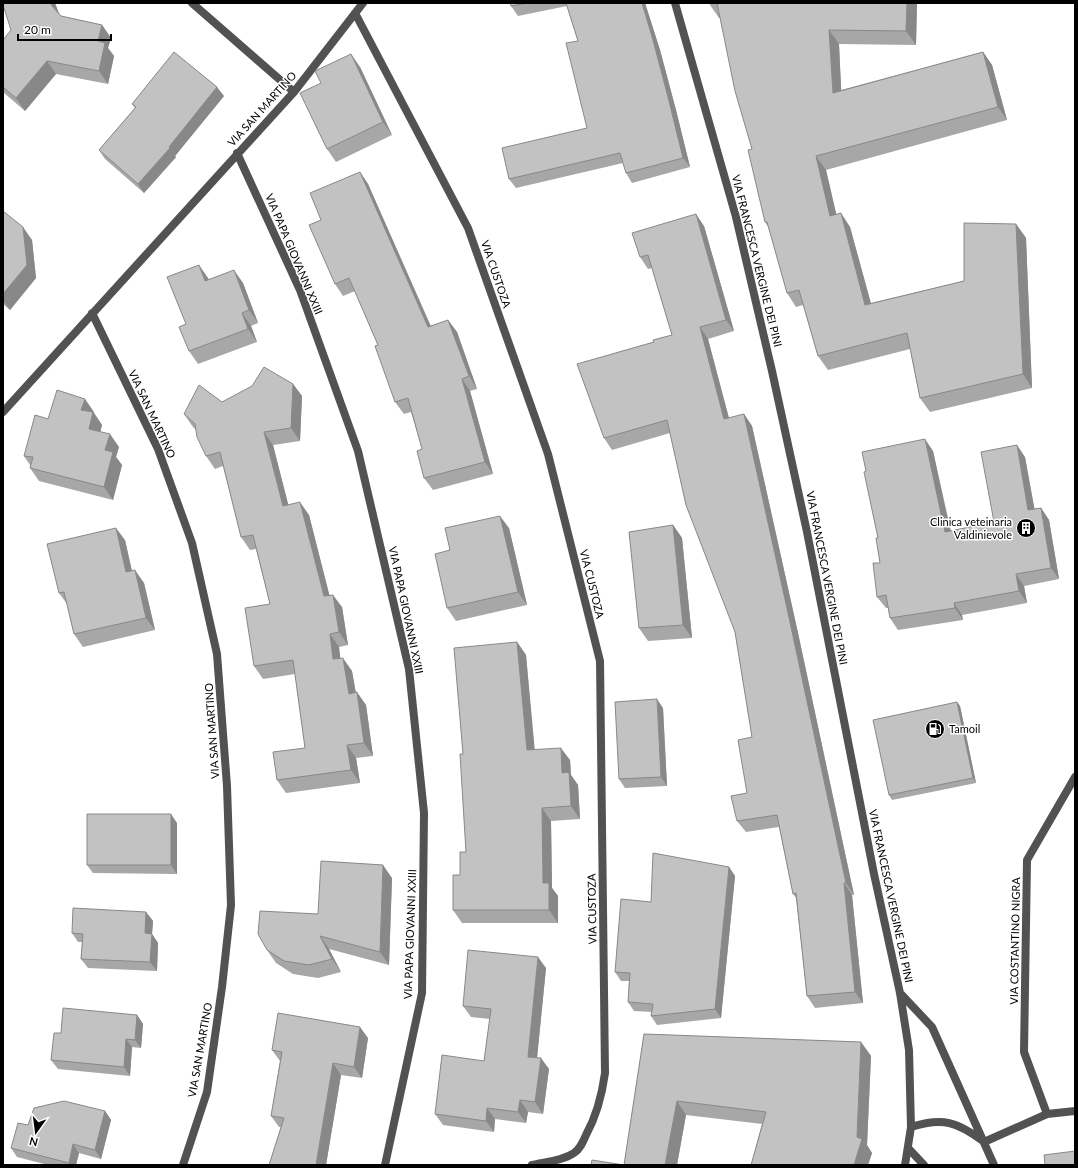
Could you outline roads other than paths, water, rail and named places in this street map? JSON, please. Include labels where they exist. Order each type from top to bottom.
[{"type":"street","points":[[192,3],[294,92]]},
{"type":"street","name":"VIA SAN MARTINO","points":[[3,412],[294,92],[363,3]]},
{"type":"street","name":"VIA FRANCESCA VERGINE DEI PINI","points":[[675,3],[736,217],[772,371],[807,532],[874,874],[900,993],[909,1050],[911,1127],[905,1165]]},
{"type":"street","name":"VIA CUSTOZA","points":[[355,13],[468,228],[548,454],[600,660],[603,1086],[596,1113],[581,1146],[574,1153],[559,1160],[532,1165]]},
{"type":"street","name":"VIA PAPA GIOVANNI XXIII","points":[[238,153],[300,290],[358,451],[409,669],[424,813],[422,992],[385,1165]]},
{"type":"street","name":"VIA SAN MARTINO","points":[[92,313],[158,449],[192,543],[217,654],[227,786],[231,905],[222,987],[206,1092],[183,1165]]},
{"type":"street","name":"VIA COSTANTINO NIGRA","points":[[1047,1114],[1024,1052],[1027,860],[1075,777]]},
{"type":"street","points":[[900,993],[932,1027],[994,1165]]},
{"type":"street","points":[[984,1142],[1047,1114],[1075,1112]]},
{"type":"street","points":[[911,1127],[926,1122],[943,1121],[970,1132],[984,1142]]},
{"type":"street","points":[[908,1148],[924,1165]]},
{"type":"place","name":"Clinica veteinaria Valdinievole","points":[[1026,528]]},
{"type":"place","name":"Tamoil","points":[[935,729]]}]
